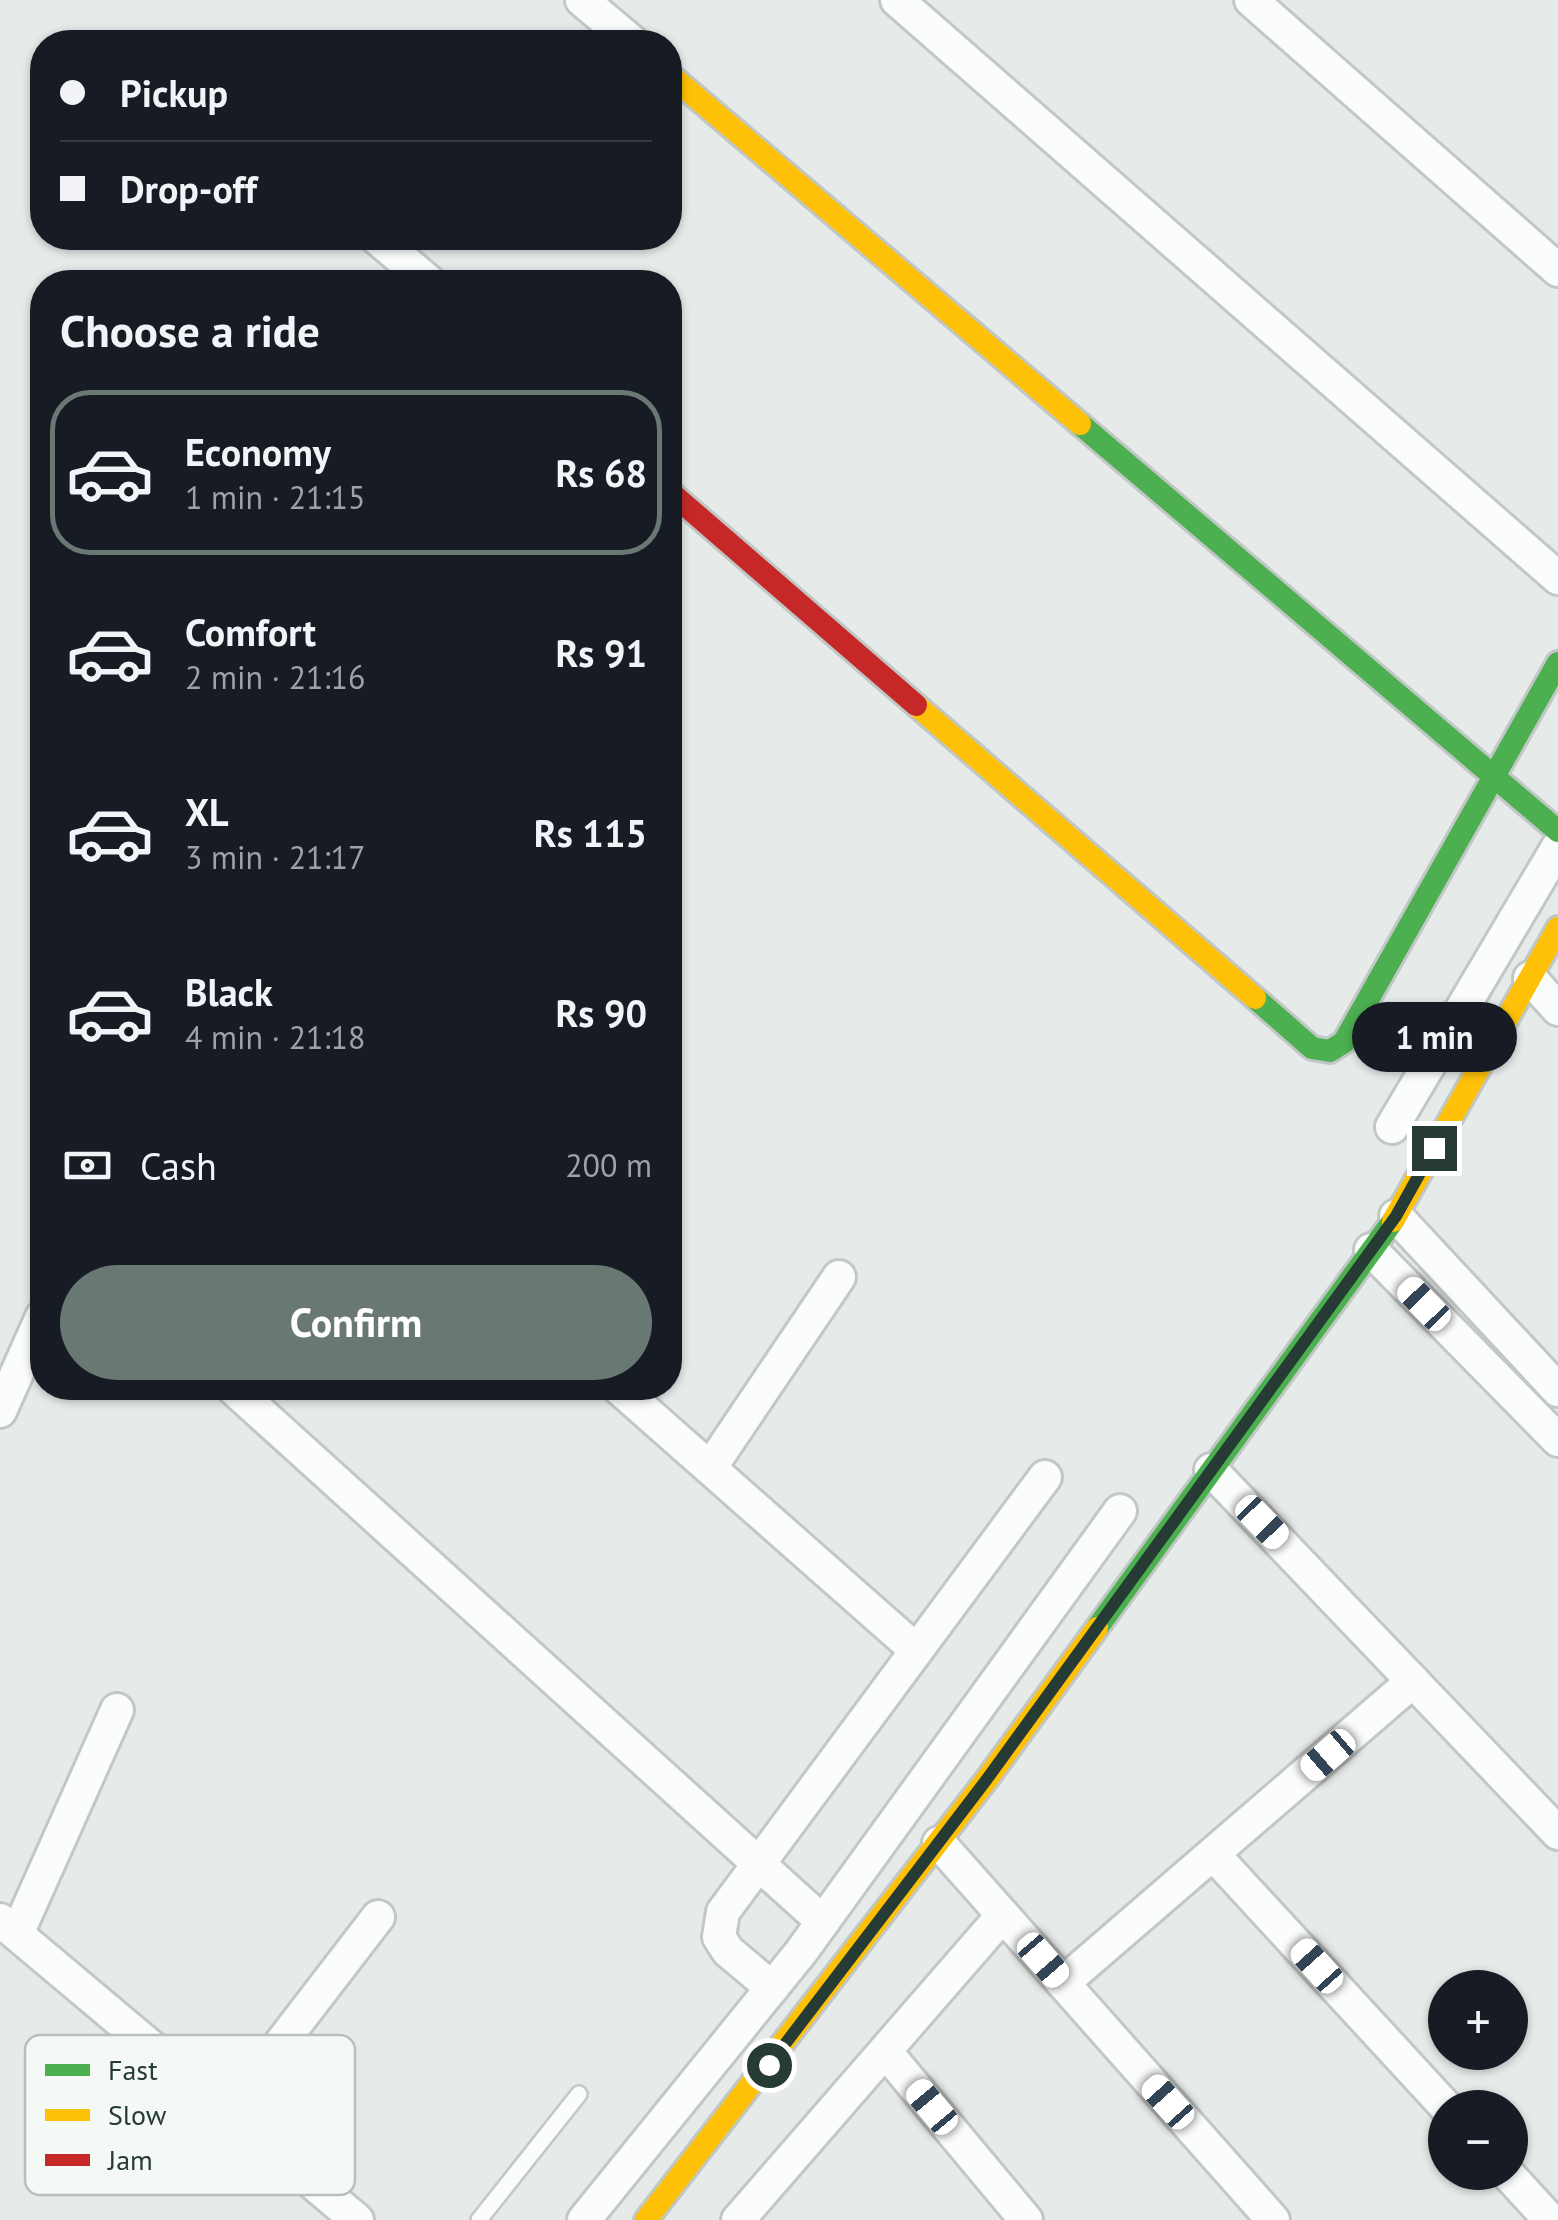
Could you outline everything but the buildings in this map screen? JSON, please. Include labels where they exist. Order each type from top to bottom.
[{"type":"street","points":[[582,0],[618,30]]},
{"type":"street","points":[[897,0],[1558,578]]},
{"type":"street","points":[[1251,0],[1558,270]]},
{"type":"street","points":[[682,85],[1558,832]]},
{"type":"street","points":[[391,250],[415,270]]},
{"type":"street","points":[[682,502],[1312,1048],[1330,1051],[1344,1042],[1558,663]]},
{"type":"street","points":[[1392,1128],[1558,847]]},
{"type":"street","points":[[646,2220],[939,1844],[1396,1216],[1558,928]]},
{"type":"street","points":[[1530,978],[1558,1009]]},
{"type":"street","points":[[1396,1216],[1558,1390]]},
{"type":"street","points":[[1371,1250],[1558,1440]]},
{"type":"street","points":[[710,1468],[839,1277]]},
{"type":"street","points":[[0,1411],[30,1344]]},
{"type":"street","points":[[246,1400],[823,1922]]},
{"type":"street","points":[[633,1400],[916,1650]]},
{"type":"street","points":[[1212,1470],[1555,1824]]},
{"type":"street","points":[[772,1988],[728,1951],[718,1937],[723,1912],[1045,1477]]},
{"type":"street","points":[[584,2220],[823,1922],[1120,1511]]},
{"type":"street","points":[[1064,1984],[1413,1681]]},
{"type":"street","points":[[117,1710],[8,1928],[136,2035]]},
{"type":"street","points":[[939,1844],[1273,2220]]},
{"type":"street","points":[[1213,1854],[1430,2090]]},
{"type":"street","points":[[738,2220],[1003,1915]]},
{"type":"street","points":[[287,2035],[378,1917]]},
{"type":"street","points":[[885,2050],[1026,2220]]},
{"type":"street","points":[[1522,2190],[1550,2220]]},
{"type":"street","points":[[327,2195],[357,2220]]},
{"type":"lane","points":[[479,2220],[579,2094]]},
{"type":"traffic: fast","points":[[1080,424],[1558,831]]},
{"type":"traffic: fast","points":[[1255,998],[1312,1048],[1330,1051],[1344,1042],[1558,663]]},
{"type":"traffic: fast","points":[[1097,1628],[1393,1221]]},
{"type":"traffic: slow","points":[[682,85],[1080,424]]},
{"type":"traffic: slow","points":[[916,705],[1255,998]]},
{"type":"traffic: slow","points":[[1393,1221],[1558,928]]},
{"type":"traffic: slow","points":[[646,2220],[987,1779],[1097,1628]]},
{"type":"traffic: jam","points":[[682,502],[916,705]]},
{"type":"route","points":[[769,2065],[987,1779],[1396,1216],[1434,1148]]}]
